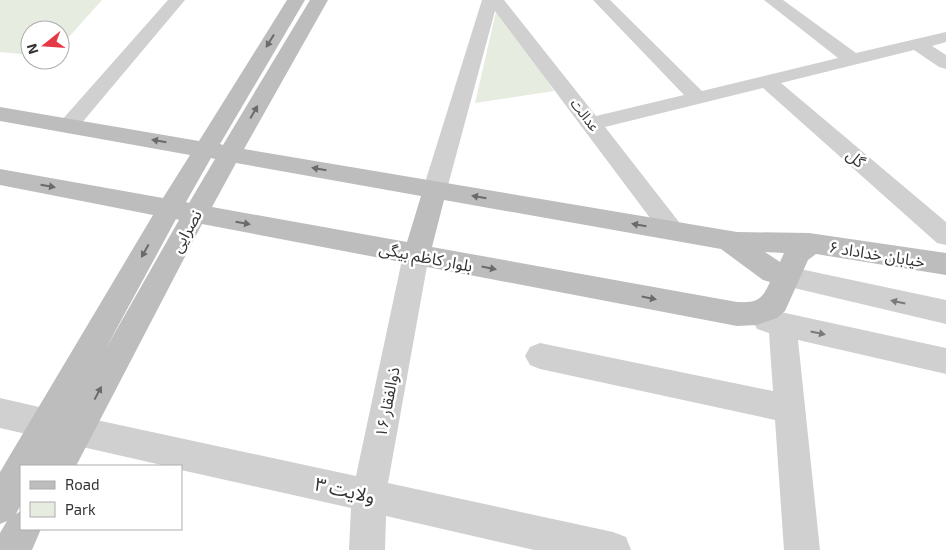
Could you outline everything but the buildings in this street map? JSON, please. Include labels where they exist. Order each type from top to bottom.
[{"type":"main road","points":[[182,211],[204,149],[296,0]]},
{"type":"main road","name":"نصرایی","points":[[58,465],[63,427],[182,211],[230,154],[320,0]]},
{"type":"main road","points":[[0,114],[728,240],[812,243]]},
{"type":"main road","name":"بلوار کاظم بیگی","points":[[0,178],[737,314],[751,314],[771,307],[797,254],[812,243]]},
{"type":"main road","points":[[416,255],[435,189]]},
{"type":"main road","points":[[728,240],[774,272],[786,278]]},
{"type":"main road","name":"خیابان خداداد ۶","points":[[812,243],[946,264]]},
{"type":"main road","points":[[24,465],[63,427]]},
{"type":"main road","points":[[0,506],[20,472]]},
{"type":"main road","points":[[12,550],[22,530]]},
{"type":"street","points":[[68,126],[176,0]]},
{"type":"street","points":[[435,189],[490,0]]},
{"type":"street","name":"عدالت","points":[[495,0],[674,231]]},
{"type":"street","points":[[601,0],[698,98]]},
{"type":"street","points":[[772,0],[854,60]]},
{"type":"street","points":[[592,124],[946,37]]},
{"type":"street","points":[[916,44],[946,63]]},
{"type":"street","name":"گل","points":[[767,81],[946,236]]},
{"type":"street","name":"ذوالفقار ۱۶","points":[[367,550],[369,496],[416,255]]},
{"type":"street","points":[[786,278],[946,312]]},
{"type":"street","points":[[737,314],[946,361]]},
{"type":"street","points":[[782,325],[802,550]]},
{"type":"street","points":[[540,356],[789,408]]},
{"type":"street","name":"ولایت ۳","points":[[0,413],[613,550]]},
{"type":"green space","points":[[0,0],[102,0],[70,36],[70,20],[20,20],[20,54],[0,52]]},
{"type":"green space","points":[[497,7],[554,91],[475,103]]}]
